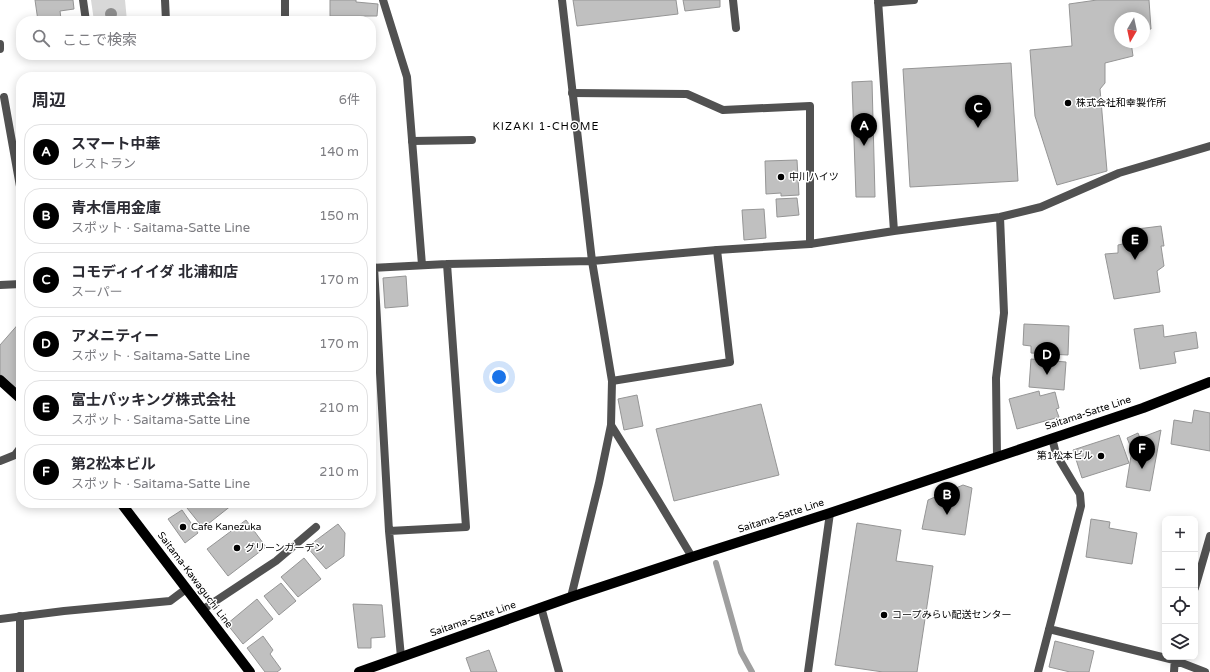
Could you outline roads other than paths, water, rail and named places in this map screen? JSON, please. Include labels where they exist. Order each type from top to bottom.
[{"type":"main road","points":[[0,380],[16,394]]},
{"type":"main road","name":"Saitama-Satte Line","points":[[359,672],[571,597],[830,513],[1143,408],[1210,382]]},
{"type":"main road","name":"Saitama-Kawaguchi Line","points":[[125,508],[250,672]]},
{"type":"street","points":[[82,0],[85,16]]},
{"type":"street","points":[[165,0],[166,16]]},
{"type":"street","points":[[285,0],[285,16]]},
{"type":"street","points":[[384,0],[407,77],[422,265]]},
{"type":"street","points":[[562,0],[592,261],[612,382],[610,425],[571,597]]},
{"type":"street","points":[[733,0],[736,28]]},
{"type":"street","points":[[894,231],[878,1],[914,0]]},
{"type":"street","points":[[0,44],[0,49]]},
{"type":"street","points":[[572,93],[687,94],[722,110],[810,106],[810,244]]},
{"type":"street","points":[[4,97],[16,164]]},
{"type":"street","points":[[412,141],[472,140]]},
{"type":"street","points":[[376,267],[592,261],[717,250],[810,244],[1000,217],[1041,207],[1120,173],[1210,146]]},
{"type":"street","points":[[997,456],[996,378],[1004,313],[1000,217]]},
{"type":"street","points":[[612,382],[730,362],[717,250]]},
{"type":"street","points":[[389,531],[466,527],[447,264]]},
{"type":"street","points":[[0,285],[16,284]]},
{"type":"street","points":[[376,316],[389,531],[400,657]]},
{"type":"street","points":[[610,425],[692,557]]},
{"type":"street","points":[[1038,672],[1081,506],[1080,494],[1056,454],[1052,438]]},
{"type":"street","points":[[0,461],[16,454]]},
{"type":"street","points":[[808,672],[830,513]]},
{"type":"street","points":[[202,610],[276,561],[316,527]]},
{"type":"street","points":[[1198,578],[1210,536]]},
{"type":"street","points":[[0,619],[64,611],[170,601],[186,589]]},
{"type":"street","points":[[541,608],[560,672]]},
{"type":"street","points":[[20,616],[20,672]]},
{"type":"street","points":[[1049,629],[1162,656]]},
{"type":"street","points":[[1174,672],[1175,660]]},
{"type":"street","points":[[1177,660],[1205,672]]},
{"type":"waterway","points":[[716,563],[741,652],[752,672]]},
{"type":"place","name":"株式会社和幸製作所","points":[[1068,103]]},
{"type":"place","name":"コモディイイダ 北浦和店","points":[[978,128]]},
{"type":"place","name":"スマート中華","points":[[864,146]]},
{"type":"place","name":"中川ハイツ","points":[[781,177]]},
{"type":"place","name":"富士パッキング株式会社","points":[[1135,260]]},
{"type":"place","name":"アメニティー","points":[[1047,375]]},
{"type":"place","name":"第1松本ビル","points":[[1101,456]]},
{"type":"place","name":"第2松本ビル","points":[[1142,469]]},
{"type":"place","name":"青木信用金庫","points":[[947,515]]},
{"type":"place","name":"Cafe Kanezuka","points":[[183,527]]},
{"type":"place","name":"グリーンガーデン","points":[[237,548]]},
{"type":"place","name":"コープみらい配送センター","points":[[884,615]]},
{"type":"district","name":"KIZAKI 1-CHOME","points":[[546,126]]}]
